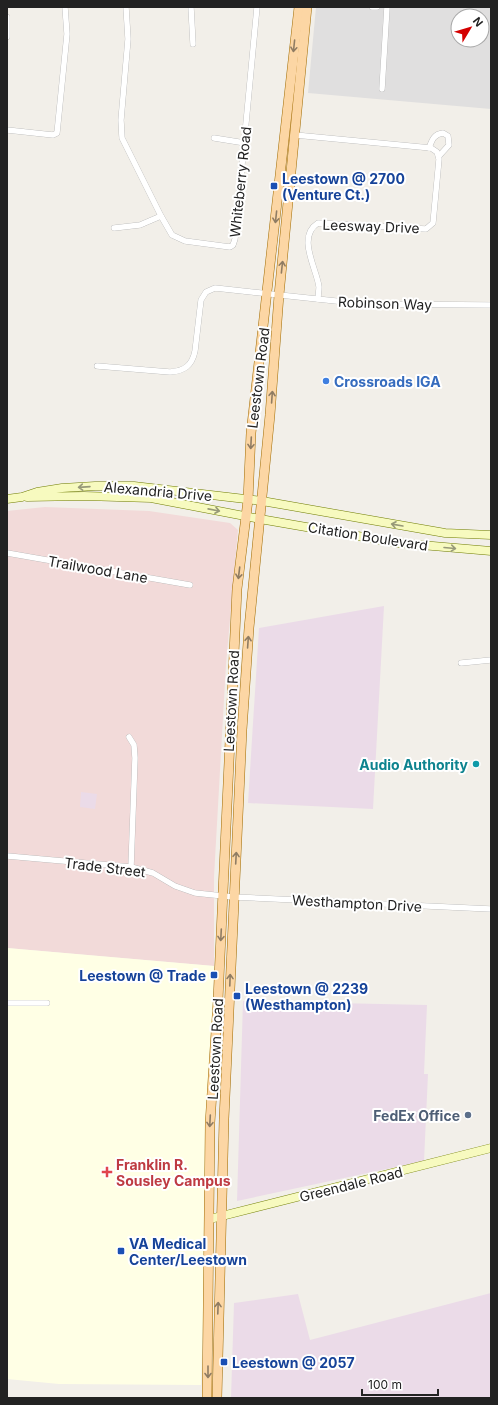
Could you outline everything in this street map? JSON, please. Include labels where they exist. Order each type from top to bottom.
[{"type":"main road","name":"Leestown Road","points":[[217,1398],[212,1347],[210,1123],[237,588],[248,500],[251,433],[268,294],[299,7]]},
{"type":"main road","name":"Leestown Road","points":[[207,1398],[222,1215],[233,897],[248,642],[270,415],[279,295],[296,135],[307,7]]},
{"type":"main road","points":[[291,78],[294,82],[291,128],[296,135]]},
{"type":"street","points":[[7,130],[53,135],[57,133],[67,34],[65,7]]},
{"type":"street","name":"Whiteberry Road","points":[[126,7],[128,39],[121,135],[172,235],[180,239],[223,246],[234,245],[257,7]]},
{"type":"street","points":[[191,7],[193,44]]},
{"type":"street","points":[[382,89],[387,7]]},
{"type":"street","points":[[7,17],[7,38]]},
{"type":"street","points":[[296,135],[429,148],[435,150],[439,156],[449,145],[448,136],[443,133],[434,136],[429,148]]},
{"type":"street","points":[[214,138],[245,143]]},
{"type":"street","name":"Leesway Drive","points":[[318,299],[319,286],[309,252],[312,228],[318,223],[420,230],[426,229],[433,222],[439,156]]},
{"type":"street","points":[[114,228],[140,225],[161,216]]},
{"type":"street","name":"Robinson Way","points":[[97,366],[178,372],[185,368],[193,359],[201,303],[206,292],[220,288],[364,304],[491,305]]},
{"type":"street","name":"Alexandria Drive","points":[[22,497],[36,492],[62,488],[134,486],[248,500]]},
{"type":"street","name":"Alexandria Drive","points":[[7,499],[22,497],[84,496],[151,498],[246,516]]},
{"type":"street","name":"Citation Boulevard","points":[[248,500],[413,528],[451,533],[491,535]]},
{"type":"street","name":"Citation Boulevard","points":[[246,516],[398,542],[491,550]]},
{"type":"street","name":"Trailwood Lane","points":[[7,553],[190,585]]},
{"type":"street","points":[[461,663],[491,660]]},
{"type":"street","points":[[129,737],[134,745],[135,758],[131,867]]},
{"type":"street","name":"Trade Street","points":[[7,856],[131,867],[153,873],[174,886],[195,893],[222,896]]},
{"type":"street","name":"Westhampton Drive","points":[[222,896],[491,909]]},
{"type":"street","points":[[7,1003],[47,1003]]},
{"type":"street","name":"Greendale Road","points":[[210,1219],[460,1158],[491,1148]]},
{"type":"shaded area","points":[[316,7],[491,7],[491,109],[308,93]]},
{"type":"shaded area","points":[[45,507],[149,511],[230,523],[238,530],[226,664],[214,877],[214,966],[7,948],[7,511]]},
{"type":"shaded area","points":[[384,606],[373,809],[248,803],[259,628]]},
{"type":"shaded area","points":[[81,792],[97,794],[95,809],[80,807]]},
{"type":"shaded area","name":"Franklin R. Sousley Campus","points":[[7,948],[214,966],[201,1385],[59,1384],[7,1379]]},
{"type":"shaded area","points":[[243,1001],[427,1005],[424,1074],[428,1074],[424,1161],[237,1201]]},
{"type":"shaded area","points":[[491,1293],[491,1398],[231,1398],[234,1303],[298,1294],[310,1340]]},
{"type":"place","name":"Leestown @ 2700 (Venture Ct.)","points":[[274,186]]},
{"type":"place","name":"Crossroads IGA","points":[[326,381]]},
{"type":"place","name":"Audio Authority","points":[[476,764]]},
{"type":"place","name":"Leestown @ Trade","points":[[214,975]]},
{"type":"place","name":"Leestown @ 2239 (Westhampton)","points":[[237,996]]},
{"type":"place","name":"FedEx Office","points":[[468,1115]]},
{"type":"place","name":"Franklin R. Sousley Campus","points":[[107,1172]]},
{"type":"place","name":"VA Medical Center/Leestown","points":[[121,1251]]},
{"type":"place","name":"Leestown @ 2057","points":[[224,1362]]}]
